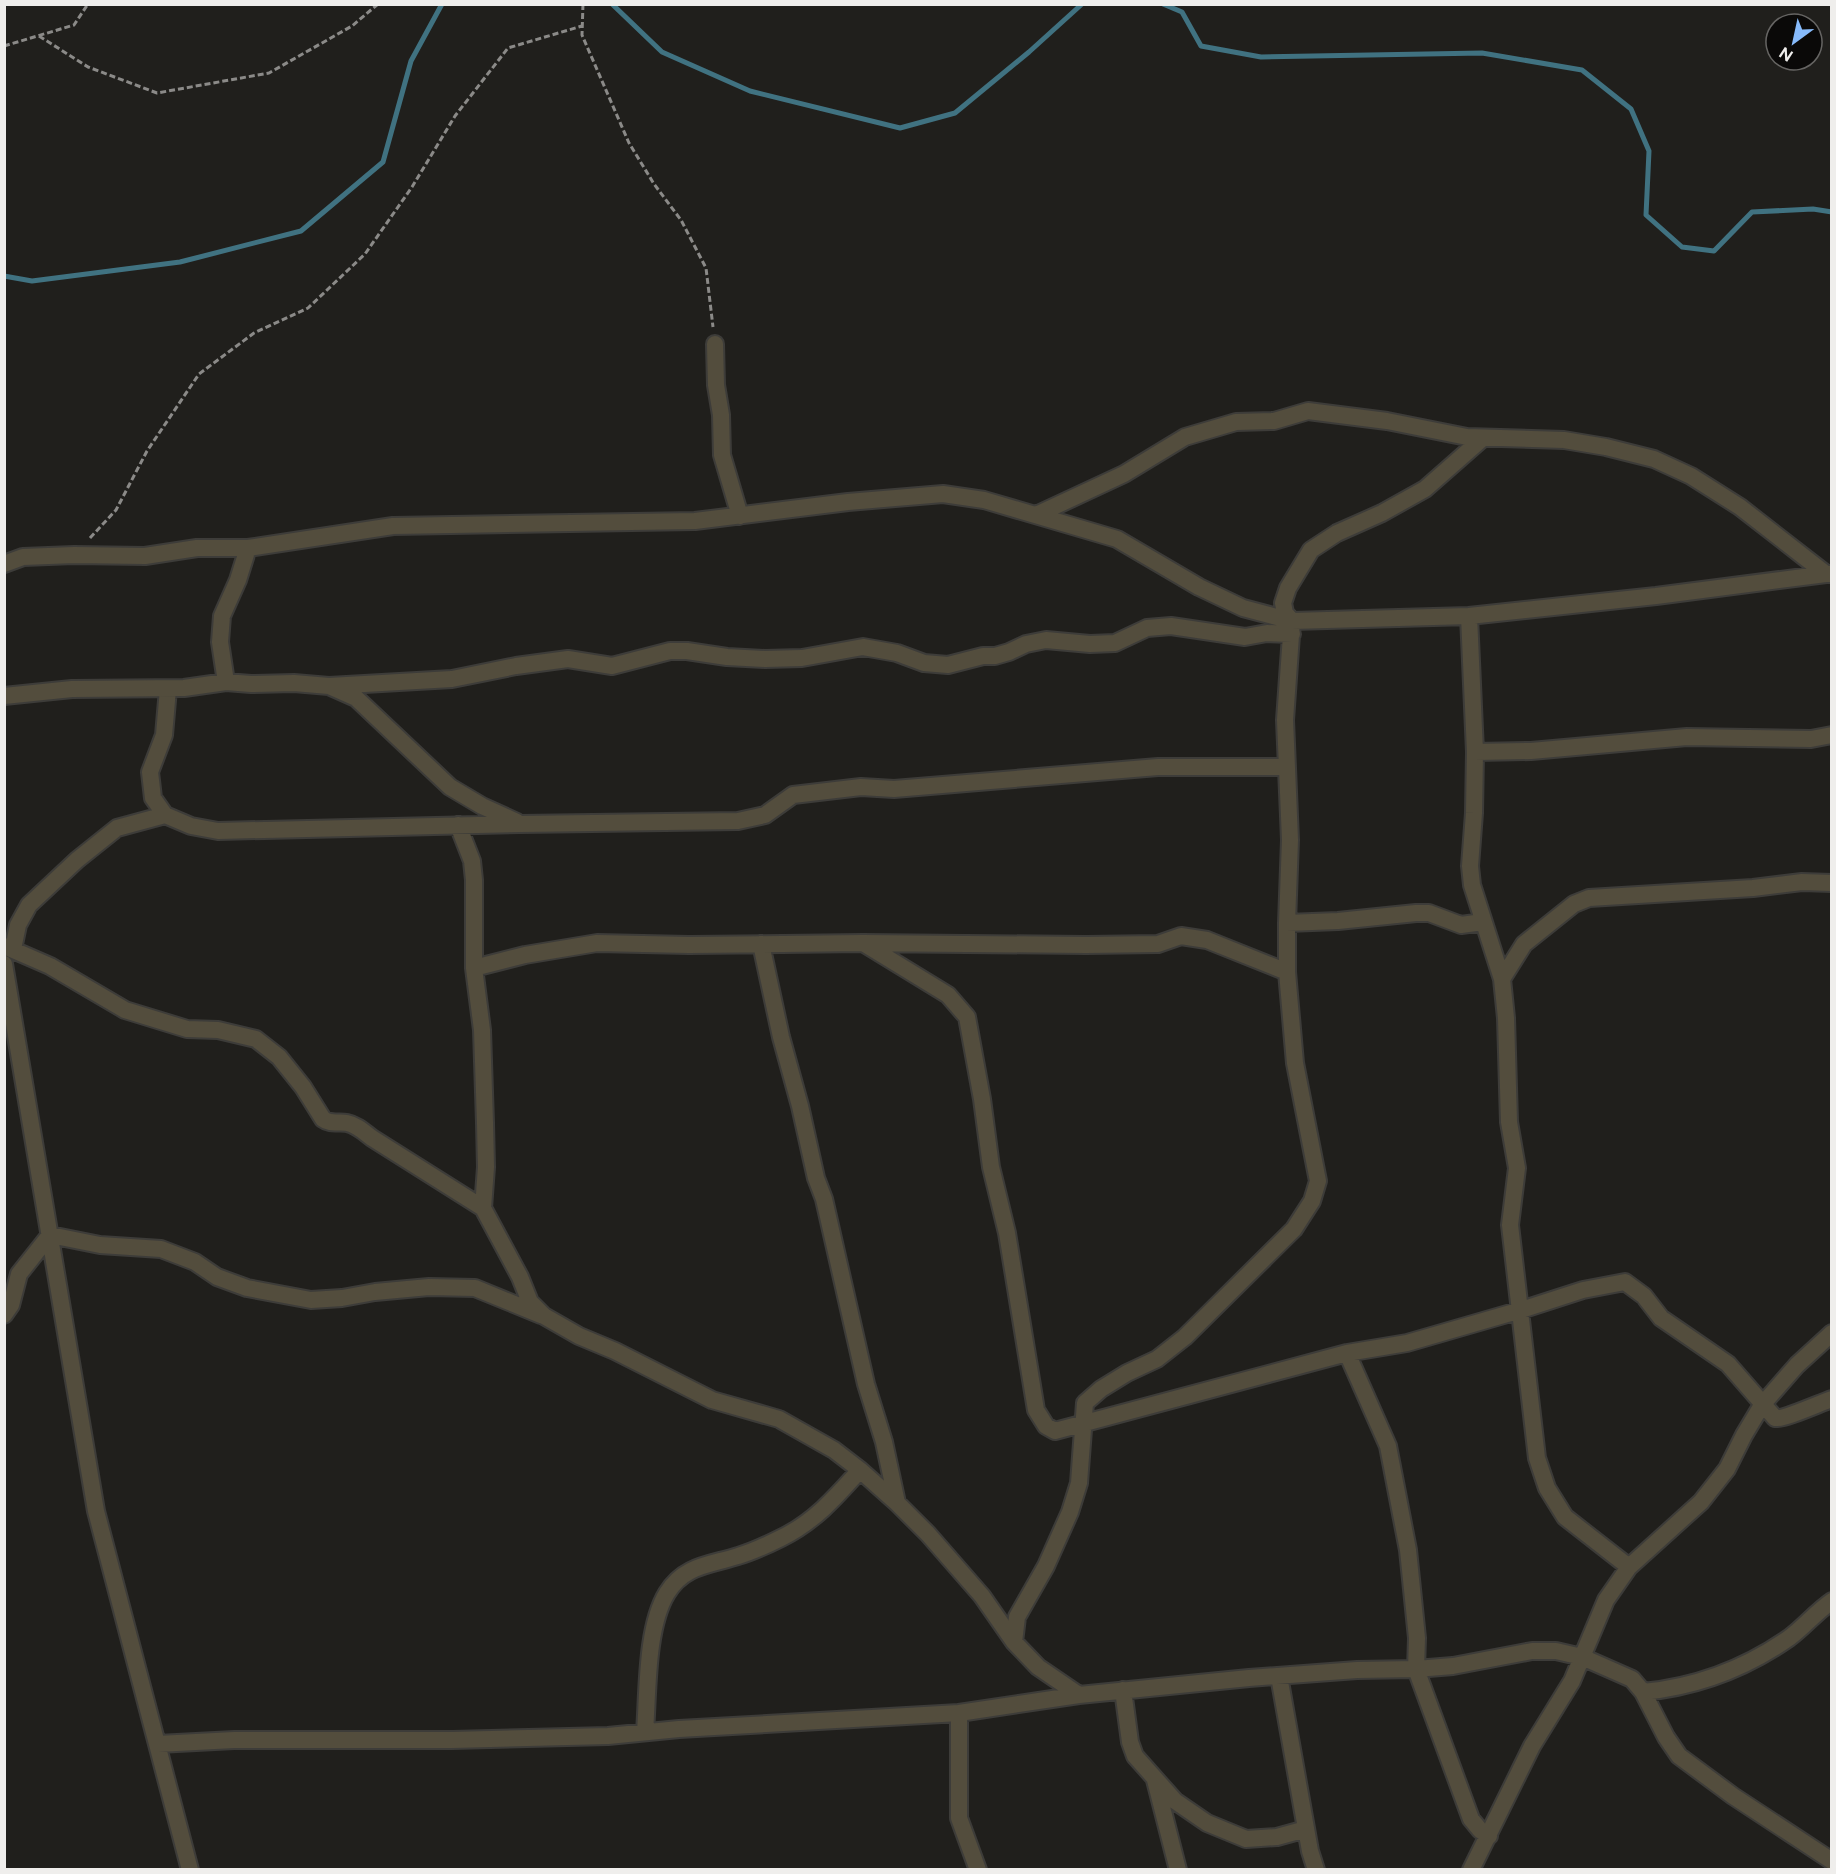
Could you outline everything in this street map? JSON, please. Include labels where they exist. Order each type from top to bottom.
[{"type":"street","points":[[716,344],[716,385],[721,415],[722,455],[740,516]]},
{"type":"street","points":[[1036,515],[1124,474],[1185,437],[1236,422],[1274,421],[1308,411],[1387,421],[1467,437],[1564,440],[1606,447],[1654,459],[1691,476],[1740,507],[1829,574]]},
{"type":"street","points":[[1014,1642],[1017,1617],[1046,1566],[1070,1512],[1079,1483],[1085,1403],[1101,1389],[1126,1373],[1157,1359],[1185,1337],[1294,1229],[1312,1201],[1318,1181],[1295,1063],[1287,972],[1290,840],[1285,720],[1292,628],[1283,603],[1288,588],[1311,550],[1337,533],[1382,513],[1425,489],[1483,438]]},
{"type":"street","points":[[4,564],[23,557],[145,556],[197,548],[248,548],[393,526],[695,521],[848,502],[944,494],[984,500],[1117,539],[1198,587],[1292,628]]},
{"type":"street","points":[[226,682],[220,642],[222,616],[238,580],[248,548]]},
{"type":"street","points":[[4,696],[72,689],[168,689],[226,682],[329,686],[452,679],[516,666],[568,659],[612,666],[670,651],[765,659],[802,658],[863,647],[897,653],[924,663],[948,665],[983,656],[995,656],[1026,644],[1046,640],[1090,644],[1115,643],[1147,628],[1171,626],[1245,637],[1292,628],[1469,616],[1656,596],[1829,574]]},
{"type":"street","points":[[1469,616],[1475,752],[1470,866],[1472,885],[1502,979],[1506,1018],[1509,1122],[1517,1168],[1510,1225],[1537,1458],[1547,1488],[1565,1517],[1629,1567]]},
{"type":"street","points":[[329,686],[356,698],[450,787],[482,806],[520,824]]},
{"type":"street","points":[[168,689],[164,735],[150,772],[153,798],[165,814],[191,826],[218,831],[738,821],[765,815],[793,795],[861,788],[894,789],[1158,767],[1286,767]]},
{"type":"street","points":[[1475,752],[1542,750],[1688,737],[1810,739],[1832,735]]},
{"type":"street","points":[[165,814],[117,828],[77,860],[29,905],[7,953],[50,1235],[96,1511],[190,1869]]},
{"type":"street","points":[[458,825],[472,861],[474,880],[474,968],[482,1030],[485,1123],[486,1167],[483,1208]]},
{"type":"street","points":[[1502,979],[1524,944],[1574,904],[1589,898],[1754,888],[1802,882],[1832,883]]},
{"type":"street","points":[[1287,923],[1338,921],[1416,913],[1429,913],[1461,925],[1483,922]]},
{"type":"street","points":[[474,968],[525,954],[597,943],[1158,944],[1181,936],[1207,940],[1287,972]]},
{"type":"street","points":[[863,943],[948,995],[967,1017],[977,1063],[991,1167],[1007,1233],[1036,1410],[1046,1426],[1055,1431],[1347,1353],[1407,1344],[1583,1290],[1625,1282],[1644,1296],[1661,1318],[1728,1364],[1775,1418],[1782,1420],[1800,1410],[1832,1399]]},
{"type":"street","points":[[761,944],[781,1037],[800,1106],[816,1178],[824,1199],[866,1384],[884,1442],[897,1503]]},
{"type":"street","points":[[7,953],[50,966],[125,1010],[187,1029],[218,1030],[256,1039],[279,1057],[328,1123],[341,1122],[358,1127],[483,1208],[520,1277],[530,1302],[544,1316]]},
{"type":"street","points":[[4,1315],[11,1305],[19,1274],[50,1235]]},
{"type":"street","points":[[50,1235],[100,1245],[161,1249],[195,1262],[217,1277],[247,1288],[311,1300],[429,1287],[476,1288],[544,1316],[579,1336],[712,1400],[779,1419],[834,1450],[897,1503],[928,1534],[982,1596],[1014,1642],[1038,1666],[1079,1695]]},
{"type":"street","points":[[1471,1869],[1532,1746],[1572,1681],[1606,1600],[1629,1567],[1701,1502],[1727,1469],[1744,1434],[1762,1405],[1797,1365],[1832,1333]]},
{"type":"street","points":[[1347,1353],[1388,1446],[1397,1489],[1414,1602],[1417,1638],[1416,1669],[1472,1819],[1480,1830],[1489,1836]]},
{"type":"street","points":[[645,1732],[654,1627],[666,1594],[678,1578],[706,1564],[739,1556],[782,1538],[826,1509],[860,1470]]},
{"type":"street","points":[[1643,1692],[1672,1689],[1711,1679],[1790,1637],[1832,1601]]},
{"type":"street","points":[[158,1744],[234,1740],[452,1740],[608,1736],[959,1713],[1123,1690],[1358,1670],[1453,1666],[1532,1651],[1556,1651],[1582,1657],[1632,1679],[1643,1692],[1678,1756],[1733,1796],[1832,1861]]},
{"type":"street","points":[[1279,1676],[1306,1829],[1316,1869]]},
{"type":"street","points":[[1123,1690],[1130,1742],[1135,1756],[1175,1801],[1207,1822],[1246,1839],[1277,1837],[1306,1829]]},
{"type":"street","points":[[959,1713],[959,1818],[978,1869]]},
{"type":"street","points":[[1154,1779],[1178,1869]]},
{"type":"path","points":[[4,46],[74,25],[88,4]]},
{"type":"path","points":[[39,36],[88,68],[157,93],[269,73],[352,26],[378,4]]},
{"type":"path","points":[[583,4],[582,35],[629,143],[654,184],[681,220],[706,268],[716,344]]},
{"type":"path","points":[[74,555],[116,510],[147,451],[199,374],[254,333],[308,308],[364,254],[412,187],[454,116],[508,48],[582,26]]},
{"type":"waterway","points":[[4,276],[32,281],[180,262],[301,231],[383,162],[411,61],[442,4]]},
{"type":"waterway","points":[[612,4],[662,52],[750,91],[900,128],[955,113],[1029,52],[1082,4]]},
{"type":"waterway","points":[[1163,4],[1182,12],[1201,46],[1261,57],[1482,53],[1582,70],[1631,109],[1649,151],[1646,215],[1682,247],[1714,251],[1752,212],[1813,209],[1832,212]]}]
